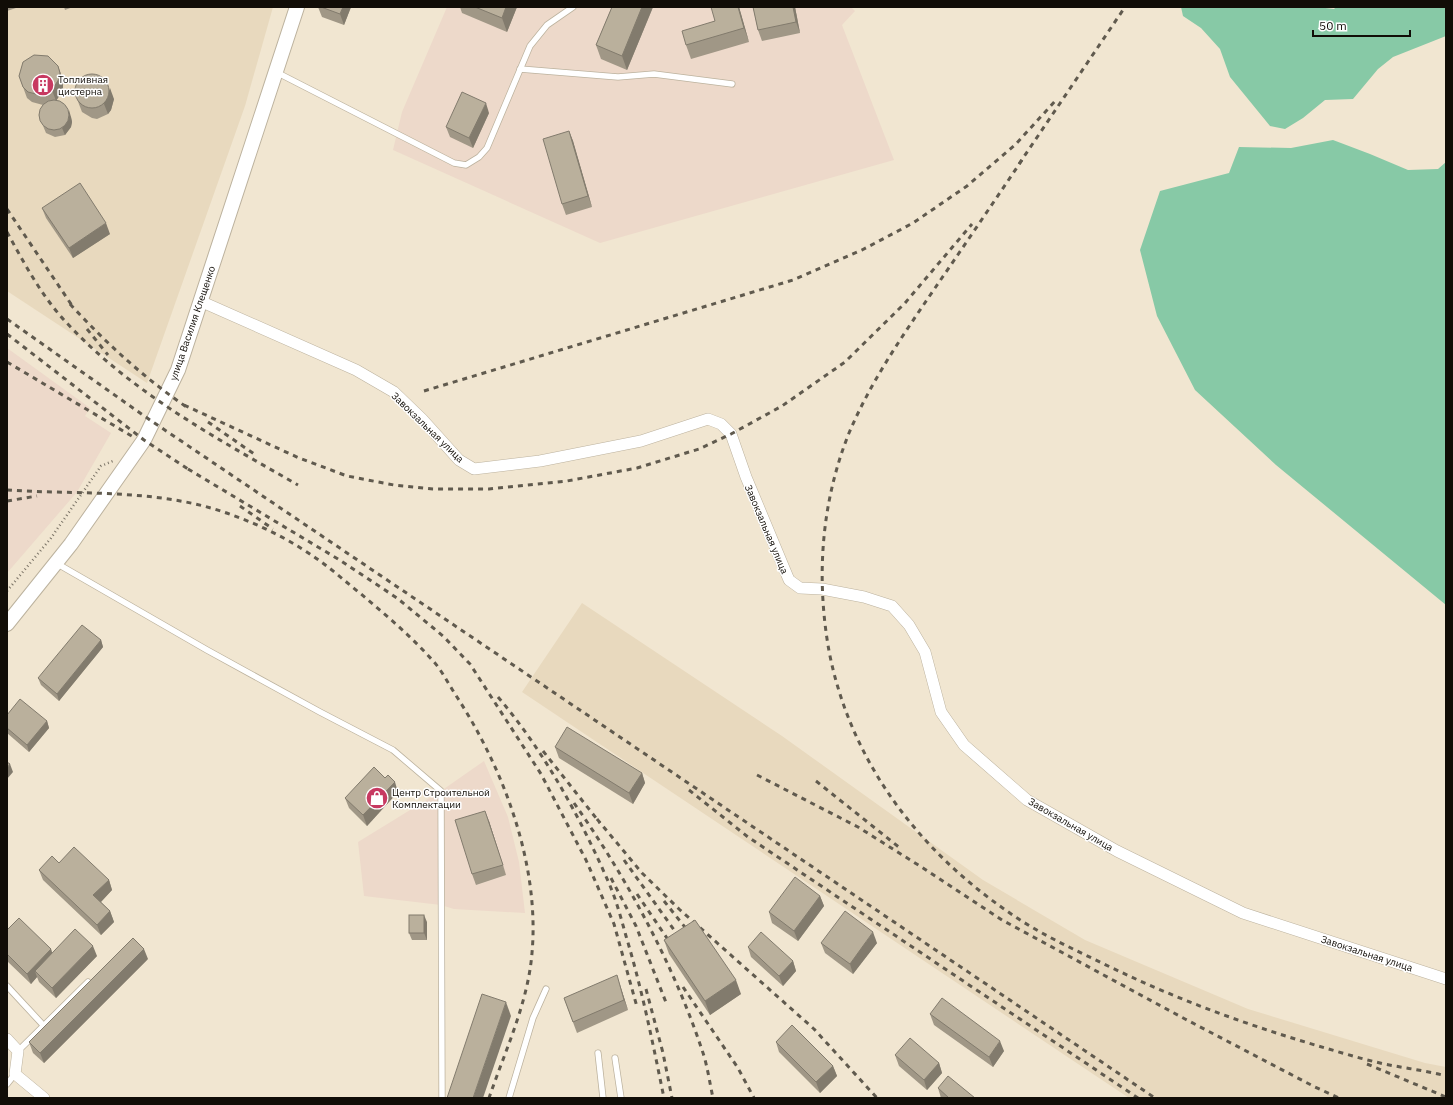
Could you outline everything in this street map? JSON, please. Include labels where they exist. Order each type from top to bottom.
[{"type":"street","name":"улица Василия Клещенко","points":[[7,624],[56,563],[147,434],[178,370],[297,7]]},
{"type":"street","name":"Завокзальная улица","points":[[200,301],[356,370],[394,392],[422,419],[459,460],[474,469],[540,461],[641,441],[708,419],[721,424],[731,434],[746,477],[788,580],[800,588],[822,589],[864,597],[892,606],[909,625],[925,652],[941,712],[952,728],[964,745],[1027,800],[1117,851],[1243,913],[1446,979]]},
{"type":"street","points":[[7,1039],[18,1051],[15,1074],[44,1098]]},
{"type":"lane","points":[[276,72],[454,163],[466,165],[479,157],[487,148],[525,56],[537,36],[547,25],[573,7]]},
{"type":"lane","points":[[520,69],[618,77],[654,74],[732,84]]},
{"type":"lane","points":[[56,563],[227,661],[393,750],[441,791],[442,1098]]},
{"type":"lane","points":[[18,1051],[88,982]]},
{"type":"lane","points":[[7,986],[44,1026]]},
{"type":"lane","points":[[509,1098],[533,1018],[546,989]]},
{"type":"lane","points":[[598,1053],[603,1098]]},
{"type":"lane","points":[[615,1058],[622,1098]]},
{"type":"lane","points":[[7,1084],[15,1074]]},
{"type":"path","points":[[7,591],[52,538]]},
{"type":"shaded area","points":[[7,7],[273,7],[245,106],[147,383],[7,291]]},
{"type":"shaded area","points":[[447,7],[851,7],[855,11],[842,25],[894,160],[600,243],[393,150],[402,112]]},
{"type":"shaded area","points":[[7,348],[90,408],[85,416],[111,433],[77,492],[7,573]]},
{"type":"shaded area","points":[[582,603],[782,736],[983,880],[1085,940],[1248,1009],[1425,1063],[1446,1067],[1446,1098],[1129,1098],[522,692]]},
{"type":"shaded area","points":[[484,761],[508,817],[519,862],[525,913],[454,909],[441,905],[364,896],[358,842],[441,791]]},
{"type":"green space","points":[[1181,7],[1317,7],[1334,9],[1336,7],[1446,7],[1446,36],[1393,57],[1378,69],[1353,99],[1325,100],[1303,118],[1285,129],[1270,126],[1230,77],[1220,49],[1201,28],[1183,16]]},
{"type":"green space","points":[[1333,140],[1408,170],[1438,169],[1446,162],[1446,605],[1276,465],[1195,390],[1157,316],[1140,250],[1160,191],[1229,173],[1239,147],[1291,148]]},
{"type":"building","points":[[321,7],[343,7],[340,14]]},
{"type":"building","points":[[475,7],[506,7],[502,18]]},
{"type":"building","points":[[612,7],[642,7],[622,56],[596,45]]},
{"type":"building","points":[[711,7],[738,7],[744,28],[686,45],[682,31],[715,21]]},
{"type":"building","points":[[753,7],[793,7],[796,22],[758,30]]},
{"type":"building","name":"Топливная цистерна","points":[[34,55],[48,56],[58,66],[60,73],[59,79],[52,90],[40,95],[28,92],[23,87],[19,76],[23,62]]},
{"type":"building","name":"Топливная цистерна","points":[[89,74],[95,74],[99,75],[106,81],[109,91],[108,98],[102,105],[95,108],[89,108],[85,107],[78,101],[75,94],[75,88],[76,84],[82,77]]},
{"type":"building","points":[[462,92],[486,103],[469,138],[446,127]]},
{"type":"building","name":"Топливная цистерна","points":[[54,100],[65,104],[69,115],[65,126],[54,130],[43,126],[39,115],[43,104]]},
{"type":"building","points":[[569,131],[588,196],[562,204],[543,139]]},
{"type":"building","points":[[80,183],[106,223],[69,248],[42,208]]},
{"type":"building","points":[[82,625],[101,640],[57,694],[38,678]]},
{"type":"building","points":[[20,699],[47,721],[27,745],[7,728],[7,715]]},
{"type":"building","points":[[567,727],[642,773],[629,793],[555,747]]},
{"type":"building","points":[[374,767],[385,778],[388,775],[395,782],[363,815],[345,798]]},
{"type":"building","points":[[485,811],[503,865],[472,874],[455,820]]},
{"type":"building","points":[[74,847],[109,880],[93,895],[110,911],[97,925],[39,870],[52,856],[59,863]]},
{"type":"building","points":[[795,877],[820,896],[794,931],[769,912]]},
{"type":"building","points":[[845,911],[873,932],[850,964],[821,943]]},
{"type":"building","points":[[409,915],[424,915],[424,933],[409,933]]},
{"type":"building","points":[[19,918],[51,949],[27,974],[7,954],[7,930]]},
{"type":"building","points":[[695,920],[736,980],[705,1001],[664,940]]},
{"type":"building","points":[[75,929],[93,946],[52,988],[35,971]]},
{"type":"building","points":[[761,932],[793,961],[779,976],[748,947]]},
{"type":"building","points":[[133,938],[144,949],[40,1053],[29,1042]]},
{"type":"building","points":[[617,975],[624,1000],[573,1022],[564,998]]},
{"type":"building","points":[[482,994],[506,1002],[473,1098],[447,1098]]},
{"type":"building","points":[[942,998],[1000,1041],[989,1057],[930,1014]]},
{"type":"building","points":[[792,1025],[833,1066],[816,1082],[776,1042]]},
{"type":"building","points":[[910,1038],[939,1063],[924,1080],[895,1055]]},
{"type":"building","points":[[948,1076],[975,1098],[949,1098],[938,1088]]},
{"type":"railway","points":[[1019,164],[1125,7]]},
{"type":"railway","points":[[424,391],[793,280],[862,250],[913,223],[967,186],[1015,145],[1057,99]]},
{"type":"railway","points":[[1022,160],[911,323],[877,377],[849,433],[840,459],[832,486],[827,513],[822,568],[823,596],[829,651],[839,691],[853,729],[871,765],[892,799],[917,830],[944,860],[974,886],[1029,926],[1065,945],[1154,987],[1233,1018],[1287,1037],[1364,1059],[1446,1076]]},
{"type":"railway","points":[[7,209],[73,307]]},
{"type":"railway","points":[[184,405],[299,458],[347,476],[394,485],[433,489],[489,489],[567,481],[637,468],[699,449],[731,434],[782,406],[845,362],[905,303],[972,224]]},
{"type":"railway","points":[[7,232],[33,278],[48,300],[56,311],[90,347],[117,370],[175,412],[236,450],[298,485]]},
{"type":"railway","points":[[70,304],[126,359],[156,385],[188,408]]},
{"type":"railway","points":[[7,319],[150,420],[1155,1098]]},
{"type":"railway","points":[[87,329],[108,355]]},
{"type":"railway","points":[[7,334],[144,440],[191,471]]},
{"type":"railway","points":[[7,362],[135,438]]},
{"type":"railway","points":[[208,422],[257,456]]},
{"type":"railway","points":[[188,469],[338,559],[397,598],[443,636],[470,664],[541,774],[586,860],[614,924],[637,1007]]},
{"type":"railway","points":[[7,490],[121,494],[177,500],[205,506],[244,519],[289,541],[325,565],[399,626],[437,666],[472,722],[503,785],[524,851],[530,885],[533,919],[530,972],[515,1027],[489,1098]]},
{"type":"railway","points":[[7,501],[37,496]]},
{"type":"railway","points":[[240,506],[273,529]]},
{"type":"railway","points":[[498,697],[531,740],[560,785],[597,857],[611,888],[637,976],[664,1098]]},
{"type":"railway","points":[[543,751],[600,823]]},
{"type":"railway","points":[[757,775],[858,827],[1002,920],[1185,1019],[1339,1098]]},
{"type":"railway","points":[[816,781],[900,848]]},
{"type":"railway","points":[[689,790],[748,837],[1138,1098]]},
{"type":"railway","points":[[574,803],[613,862],[665,957],[693,1023],[704,1056],[713,1098]]},
{"type":"railway","points":[[597,819],[642,873],[679,909],[814,1029],[877,1098]]},
{"type":"railway","points":[[624,860],[682,941]]},
{"type":"railway","points":[[611,878],[636,926],[667,1005]]},
{"type":"railway","points":[[637,894],[673,947]]},
{"type":"railway","points":[[664,901],[692,936]]},
{"type":"railway","points":[[683,987],[738,1068],[754,1098]]},
{"type":"railway","points":[[646,989],[663,1053],[672,1098]]},
{"type":"railway","points":[[1367,1064],[1446,1097]]},
{"type":"place","name":"Топливная цистерна","points":[[43,85]]},
{"type":"place","name":"Центр Строительной Комплектации","points":[[377,798]]}]
